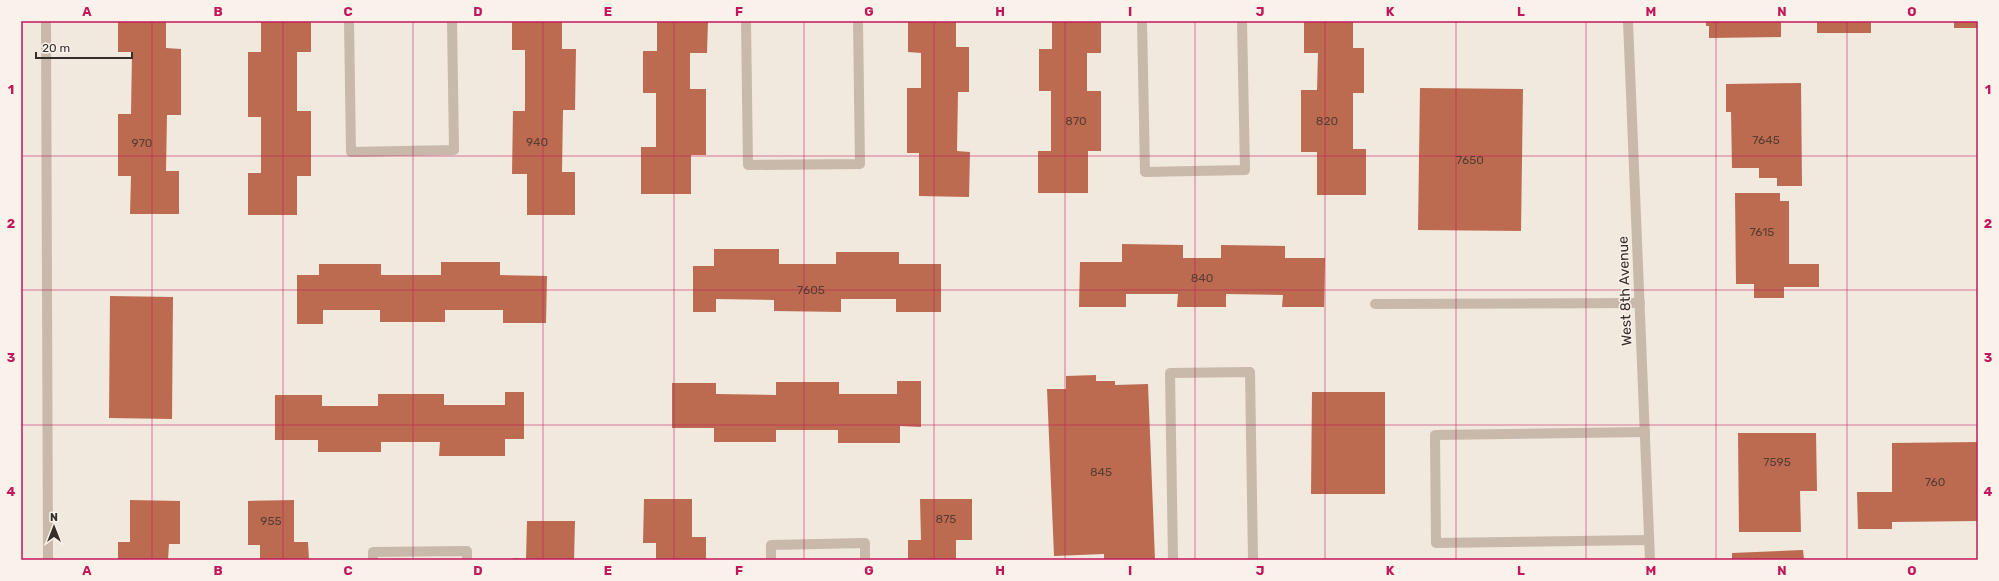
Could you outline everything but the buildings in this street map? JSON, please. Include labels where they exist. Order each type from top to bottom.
[{"type":"street","points":[[46,21],[48,560]]},
{"type":"street","points":[[349,21],[351,152],[454,150],[452,21]]},
{"type":"street","points":[[746,21],[748,165],[860,164],[858,21]]},
{"type":"street","points":[[1142,21],[1145,172],[1245,170],[1242,21]]},
{"type":"street","name":"West 8th Avenue","points":[[1628,21],[1650,560]]},
{"type":"street","points":[[1375,304],[1640,302]]},
{"type":"street","points":[[1173,560],[1170,373],[1250,372],[1254,560]]},
{"type":"street","points":[[1645,432],[1435,435],[1436,543],[1649,540]]},
{"type":"street","points":[[771,560],[771,545],[865,543],[865,560]]},
{"type":"street","points":[[373,560],[373,552],[466,551],[467,560]]}]
